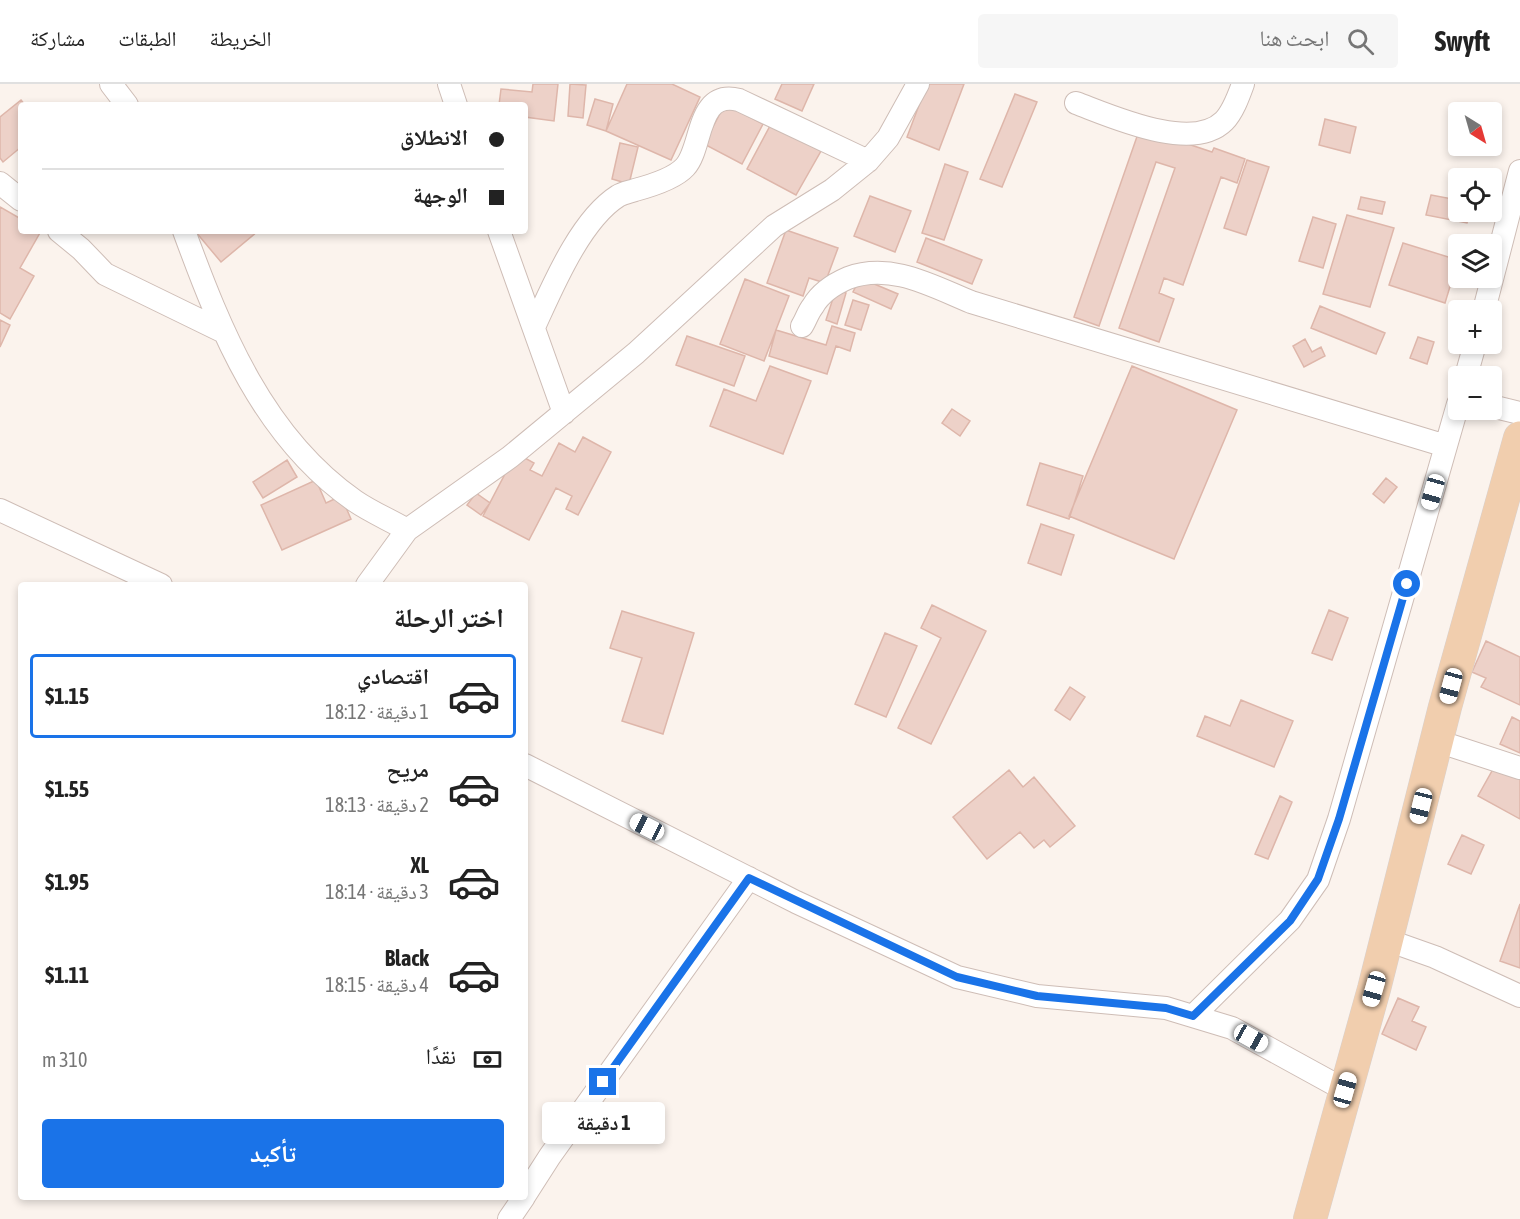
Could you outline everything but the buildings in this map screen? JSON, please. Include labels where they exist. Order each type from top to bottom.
[{"type":"main road","points":[[1310,1219],[1387,940],[1437,741],[1520,438]]},
{"type":"street","points":[[111,84],[125,102]]},
{"type":"street","points":[[449,84],[455,102]]},
{"type":"street","points":[[369,582],[407,530],[510,457],[636,353],[774,226],[832,190],[868,161],[888,138],[918,84]]},
{"type":"street","points":[[1076,103],[1139,127],[1186,134],[1197,133],[1209,131],[1225,120],[1243,84]]},
{"type":"street","points":[[534,327],[562,267],[606,205],[620,195],[681,171],[687,165],[702,121],[710,108],[719,101],[731,98],[739,100],[868,161]]},
{"type":"street","points":[[1487,300],[1520,171]]},
{"type":"street","points":[[0,183],[18,198]]},
{"type":"street","points":[[63,234],[105,274],[224,332]]},
{"type":"street","points":[[184,234],[224,332],[254,390],[273,419],[318,471],[356,501],[407,530]]},
{"type":"street","points":[[500,234],[564,412]]},
{"type":"street","points":[[802,326],[813,305],[832,284],[858,275],[883,271],[910,277],[971,302],[1446,446]]},
{"type":"street","points":[[1502,409],[1520,413]]},
{"type":"street","points":[[1193,1016],[1290,921],[1318,879],[1339,819],[1453,420]]},
{"type":"street","points":[[0,510],[155,582]]},
{"type":"street","points":[[1437,741],[1520,768]]},
{"type":"street","points":[[528,767],[749,878],[957,977],[1037,996],[1166,1008],[1232,1028],[1345,1090]]},
{"type":"street","points":[[528,1190],[749,878]]},
{"type":"street","points":[[1387,940],[1435,957],[1520,996]]},
{"type":"street","points":[[509,1219],[521,1200]]},
{"type":"route","points":[[603,1082],[749,878],[957,977],[1037,996],[1166,1008],[1193,1016],[1290,921],[1318,879],[1339,819],[1407,584]]}]
